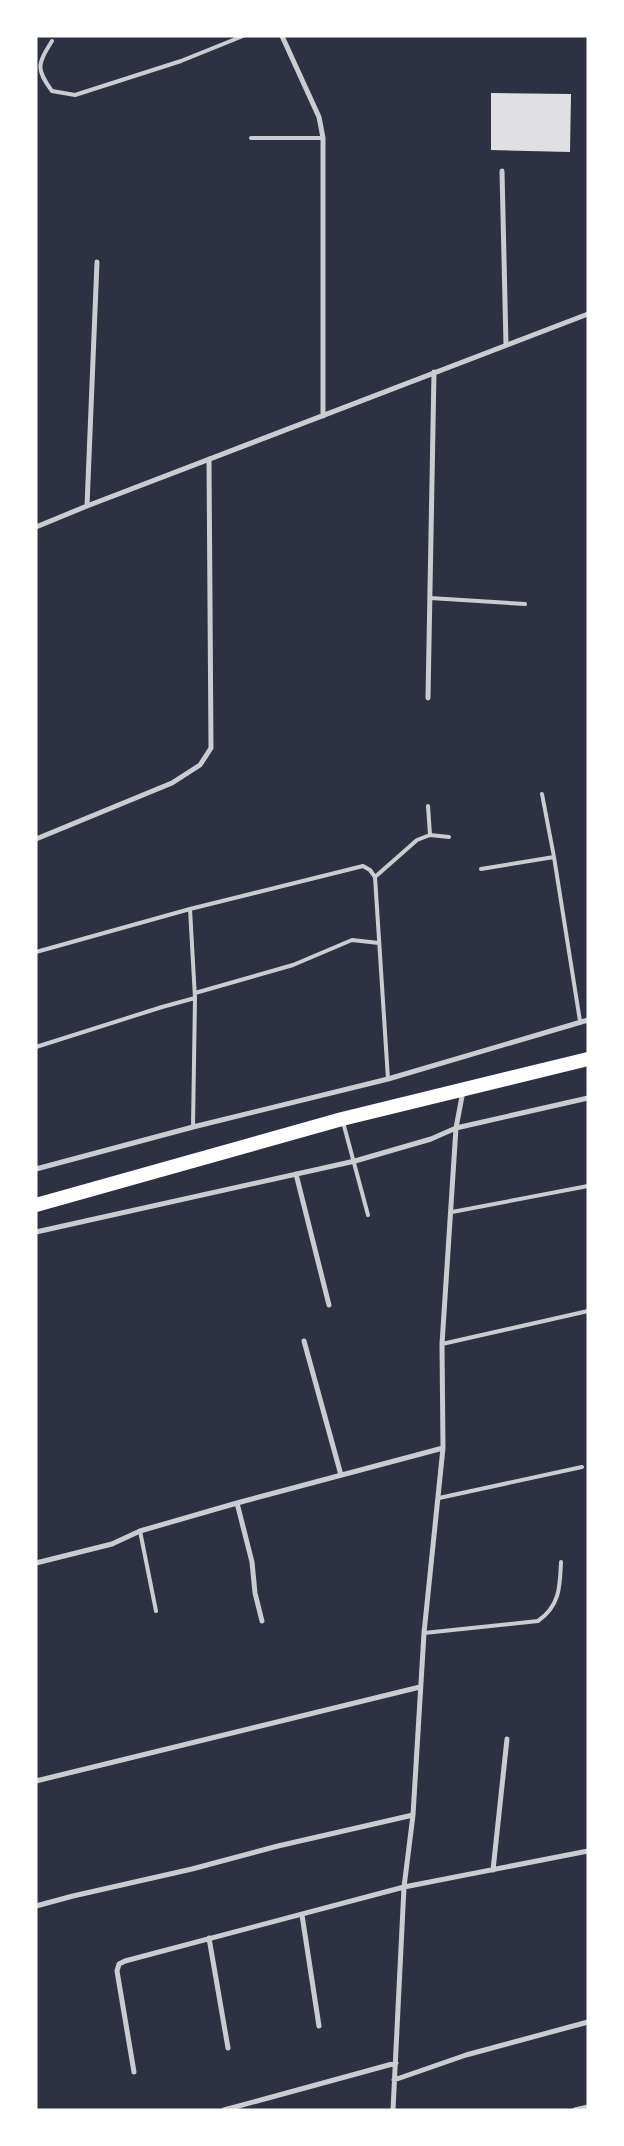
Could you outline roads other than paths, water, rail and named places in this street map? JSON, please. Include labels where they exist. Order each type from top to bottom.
[{"type":"highway","points":[[36,1205],[342,1120],[588,1059]]},
{"type":"street","points":[[282,36],[320,117],[323,138],[322,416]]},
{"type":"street","points":[[502,171],[506,345]]},
{"type":"street","points":[[87,506],[97,262]]},
{"type":"street","points":[[36,527],[209,458],[588,314]]},
{"type":"street","points":[[428,698],[434,372]]},
{"type":"street","points":[[36,839],[172,783],[200,765],[211,748],[209,458]]},
{"type":"street","points":[[36,1169],[192,1127],[388,1079],[588,1020]]},
{"type":"street","points":[[393,2110],[404,1887],[413,1815],[424,1632],[443,1448],[442,1344],[456,1128],[464,1089]]},
{"type":"street","points":[[36,1232],[355,1161],[431,1139],[456,1128],[588,1098]]},
{"type":"street","points":[[296,1174],[329,1305]]},
{"type":"street","points":[[304,1341],[341,1475]]},
{"type":"street","points":[[36,1562],[112,1544],[140,1531],[443,1448]]},
{"type":"street","points":[[237,1503],[252,1562],[255,1593],[262,1621]]},
{"type":"street","points":[[36,1781],[420,1687]]},
{"type":"street","points":[[493,1870],[507,1739]]},
{"type":"street","points":[[36,1906],[192,1869],[278,1846],[413,1815]]},
{"type":"street","points":[[134,2072],[117,1971],[119,1964],[124,1961],[404,1887],[588,1851]]},
{"type":"street","points":[[302,1915],[319,2026]]},
{"type":"street","points":[[209,1938],[228,2048]]},
{"type":"street","points":[[394,2080],[466,2055],[588,2022]]},
{"type":"street","points":[[224,2110],[396,2063]]},
{"type":"street","points":[[576,2110],[588,2107]]},
{"type":"lane","points":[[52,41],[41,59],[41,76],[52,91],[75,95],[181,61],[243,36]]},
{"type":"lane","points":[[251,138],[323,138]]},
{"type":"lane","points":[[430,598],[525,604]]},
{"type":"lane","points":[[542,794],[580,1021]]},
{"type":"lane","points":[[428,806],[430,836]]},
{"type":"lane","points":[[374,877],[417,840],[430,836],[449,837]]},
{"type":"lane","points":[[481,869],[554,857]]},
{"type":"lane","points":[[36,952],[190,909],[363,866],[370,870],[374,877],[388,1079]]},
{"type":"lane","points":[[190,909],[195,993],[192,1127]]},
{"type":"lane","points":[[195,993],[292,965],[352,940],[380,943]]},
{"type":"lane","points":[[36,1047],[195,998]]},
{"type":"lane","points":[[342,1120],[355,1161],[368,1215]]},
{"type":"lane","points":[[452,1212],[588,1186]]},
{"type":"lane","points":[[442,1344],[588,1311]]},
{"type":"lane","points":[[439,1498],[582,1467]]},
{"type":"lane","points":[[140,1531],[156,1611]]},
{"type":"lane","points":[[424,1632],[538,1621],[550,1614],[560,1591],[562,1562]]}]
